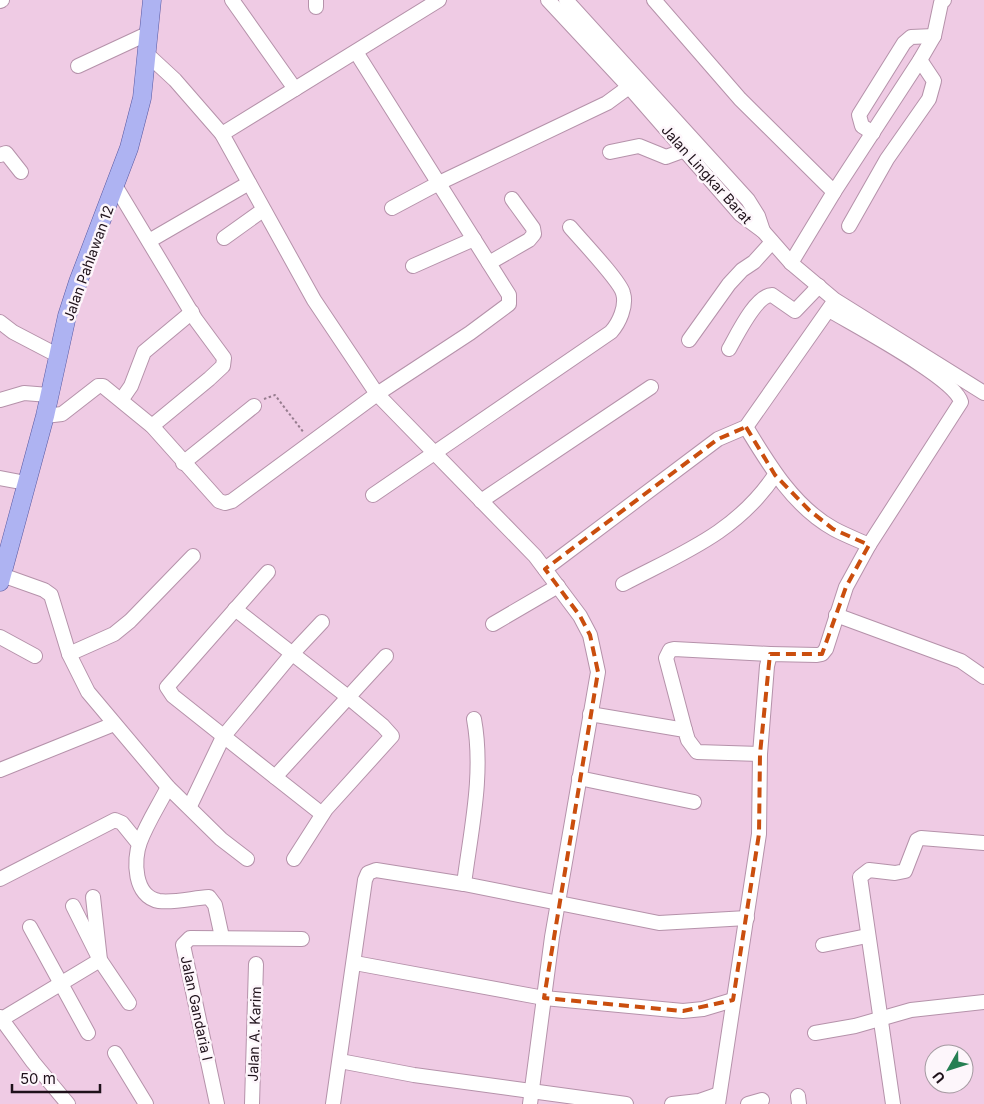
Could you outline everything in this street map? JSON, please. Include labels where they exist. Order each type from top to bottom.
[{"type":"main road","name":"Jalan Pahlawan 12","points":[[1,579],[49,396],[57,355],[78,282],[130,148],[142,98],[148,55],[152,0]]},
{"type":"street","points":[[232,0],[295,89]]},
{"type":"street","points":[[222,134],[439,0]]},
{"type":"street","name":"Jalan Lingkar Barat","points":[[548,0],[635,83],[748,200],[768,237]]},
{"type":"street","name":"Jalan Lingkar Barat","points":[[566,0],[635,83],[684,150],[740,214],[768,237]]},
{"type":"street","points":[[654,0],[740,99],[834,192]]},
{"type":"street","points":[[791,263],[934,36],[941,1]]},
{"type":"street","points":[[78,66],[149,33]]},
{"type":"street","points":[[872,133],[862,126],[859,115],[874,91],[911,37],[934,36]]},
{"type":"street","points":[[44,416],[62,414],[98,386],[104,386],[110,389],[152,426],[183,463],[219,501],[225,503],[232,501],[377,394],[470,333],[509,304],[509,295],[356,52]]},
{"type":"street","points":[[148,55],[174,80],[222,134],[314,300],[377,394],[545,569],[580,616],[590,636],[598,672],[558,904],[530,1098]]},
{"type":"street","points":[[849,226],[887,159],[930,99],[934,80],[920,60]]},
{"type":"street","points":[[392,208],[439,183],[607,103],[635,83]]},
{"type":"street","points":[[610,152],[639,146],[666,157],[684,150]]},
{"type":"street","points":[[0,155],[6,153],[20,172]]},
{"type":"street","points":[[148,241],[249,183]]},
{"type":"street","points":[[116,187],[192,312],[223,356],[224,364],[209,379],[152,426]]},
{"type":"street","points":[[490,264],[529,240],[534,234],[533,228],[512,200]]},
{"type":"street","points":[[224,238],[263,210]]},
{"type":"street","points":[[373,495],[611,332],[617,325],[623,305],[622,291],[570,227]]},
{"type":"street","points":[[689,340],[729,284],[742,270],[754,262],[768,237],[791,263],[819,286],[832,305],[928,369],[956,392],[961,402],[869,545],[846,587],[826,649],[822,654],[670,650],[666,658],[685,730],[688,740],[697,752],[760,754]]},
{"type":"street","points":[[413,266],[474,239]]},
{"type":"street","points":[[729,349],[755,306],[764,297],[772,295],[795,311],[819,286]]},
{"type":"street","points":[[832,305],[984,393]]},
{"type":"street","points":[[545,569],[718,439],[746,428],[832,305]]},
{"type":"street","points":[[122,400],[136,374],[144,352],[192,312]]},
{"type":"street","points":[[0,322],[13,332],[57,355]]},
{"type":"street","points":[[481,501],[651,387]]},
{"type":"street","points":[[0,400],[24,394],[49,396]]},
{"type":"street","points":[[183,463],[254,406]]},
{"type":"street","points":[[746,428],[776,475],[809,510],[833,529],[869,545]]},
{"type":"street","points":[[623,584],[719,534],[740,517],[764,492],[776,475]]},
{"type":"street","points":[[0,478],[26,483]]},
{"type":"street","points":[[69,654],[114,634],[130,621],[193,556]]},
{"type":"street","points":[[268,572],[167,687],[168,692],[322,814]]},
{"type":"street","points":[[1,579],[44,590],[50,595],[69,654],[88,692],[168,787],[190,806],[221,838],[247,859]]},
{"type":"street","points":[[493,624],[558,586]]},
{"type":"street","points":[[235,610],[348,697],[383,726],[392,736],[322,814],[294,859]]},
{"type":"street","points":[[836,615],[962,660],[984,677]]},
{"type":"street","points":[[190,806],[223,737],[291,655],[322,622]]},
{"type":"street","points":[[0,637],[35,656]]},
{"type":"street","points":[[672,1104],[719,1099],[760,834],[760,754],[766,666],[770,654]]},
{"type":"street","points":[[275,778],[386,656]]},
{"type":"street","points":[[590,714],[685,730]]},
{"type":"street","points":[[464,884],[479,773],[479,744],[474,719]]},
{"type":"street","points":[[0,770],[114,724]]},
{"type":"street","points":[[579,778],[694,802]]},
{"type":"street","points":[[168,787],[139,844],[137,879],[142,890],[159,901],[208,897],[216,905],[222,937]]},
{"type":"street","points":[[0,879],[116,820],[122,823],[139,844]]},
{"type":"street","points":[[893,1104],[882,1019],[859,881],[864,872],[874,869],[895,873],[905,871],[917,840],[921,838],[984,843]]},
{"type":"street","points":[[333,1104],[355,963],[365,880],[368,873],[376,870],[464,884],[558,904],[659,922],[746,918]]},
{"type":"street","points":[[93,897],[100,960]]},
{"type":"street","points":[[73,906],[100,960],[129,1003]]},
{"type":"street","points":[[30,927],[88,1033]]},
{"type":"street","points":[[823,944],[867,936]]},
{"type":"street","name":"Jalan Gandaria I","points":[[217,1104],[183,946],[190,938],[302,938]]},
{"type":"street","points":[[68,1104],[1,1018],[100,960]]},
{"type":"street","points":[[355,963],[544,998],[683,1011],[703,1009],[733,1000]]},
{"type":"street","name":"Jalan A. Karim","points":[[252,1104],[256,964]]},
{"type":"street","points":[[815,1033],[882,1019],[911,1010],[984,1002]]},
{"type":"street","points":[[116,1053],[146,1104]]},
{"type":"street","points":[[340,1061],[530,1098],[570,1095],[626,1104]]},
{"type":"street","points":[[748,1104],[762,1100]]},
{"type":"path","points":[[254,406],[272,394],[275,395],[310,442]]},
{"type":"highlighted area","points":[[746,427],[775,475],[809,510],[833,529],[869,545],[846,587],[822,654],[770,654],[760,754],[759,834],[733,1000],[683,1011],[544,998],[598,672],[590,635],[580,616],[545,569],[718,439]]}]
